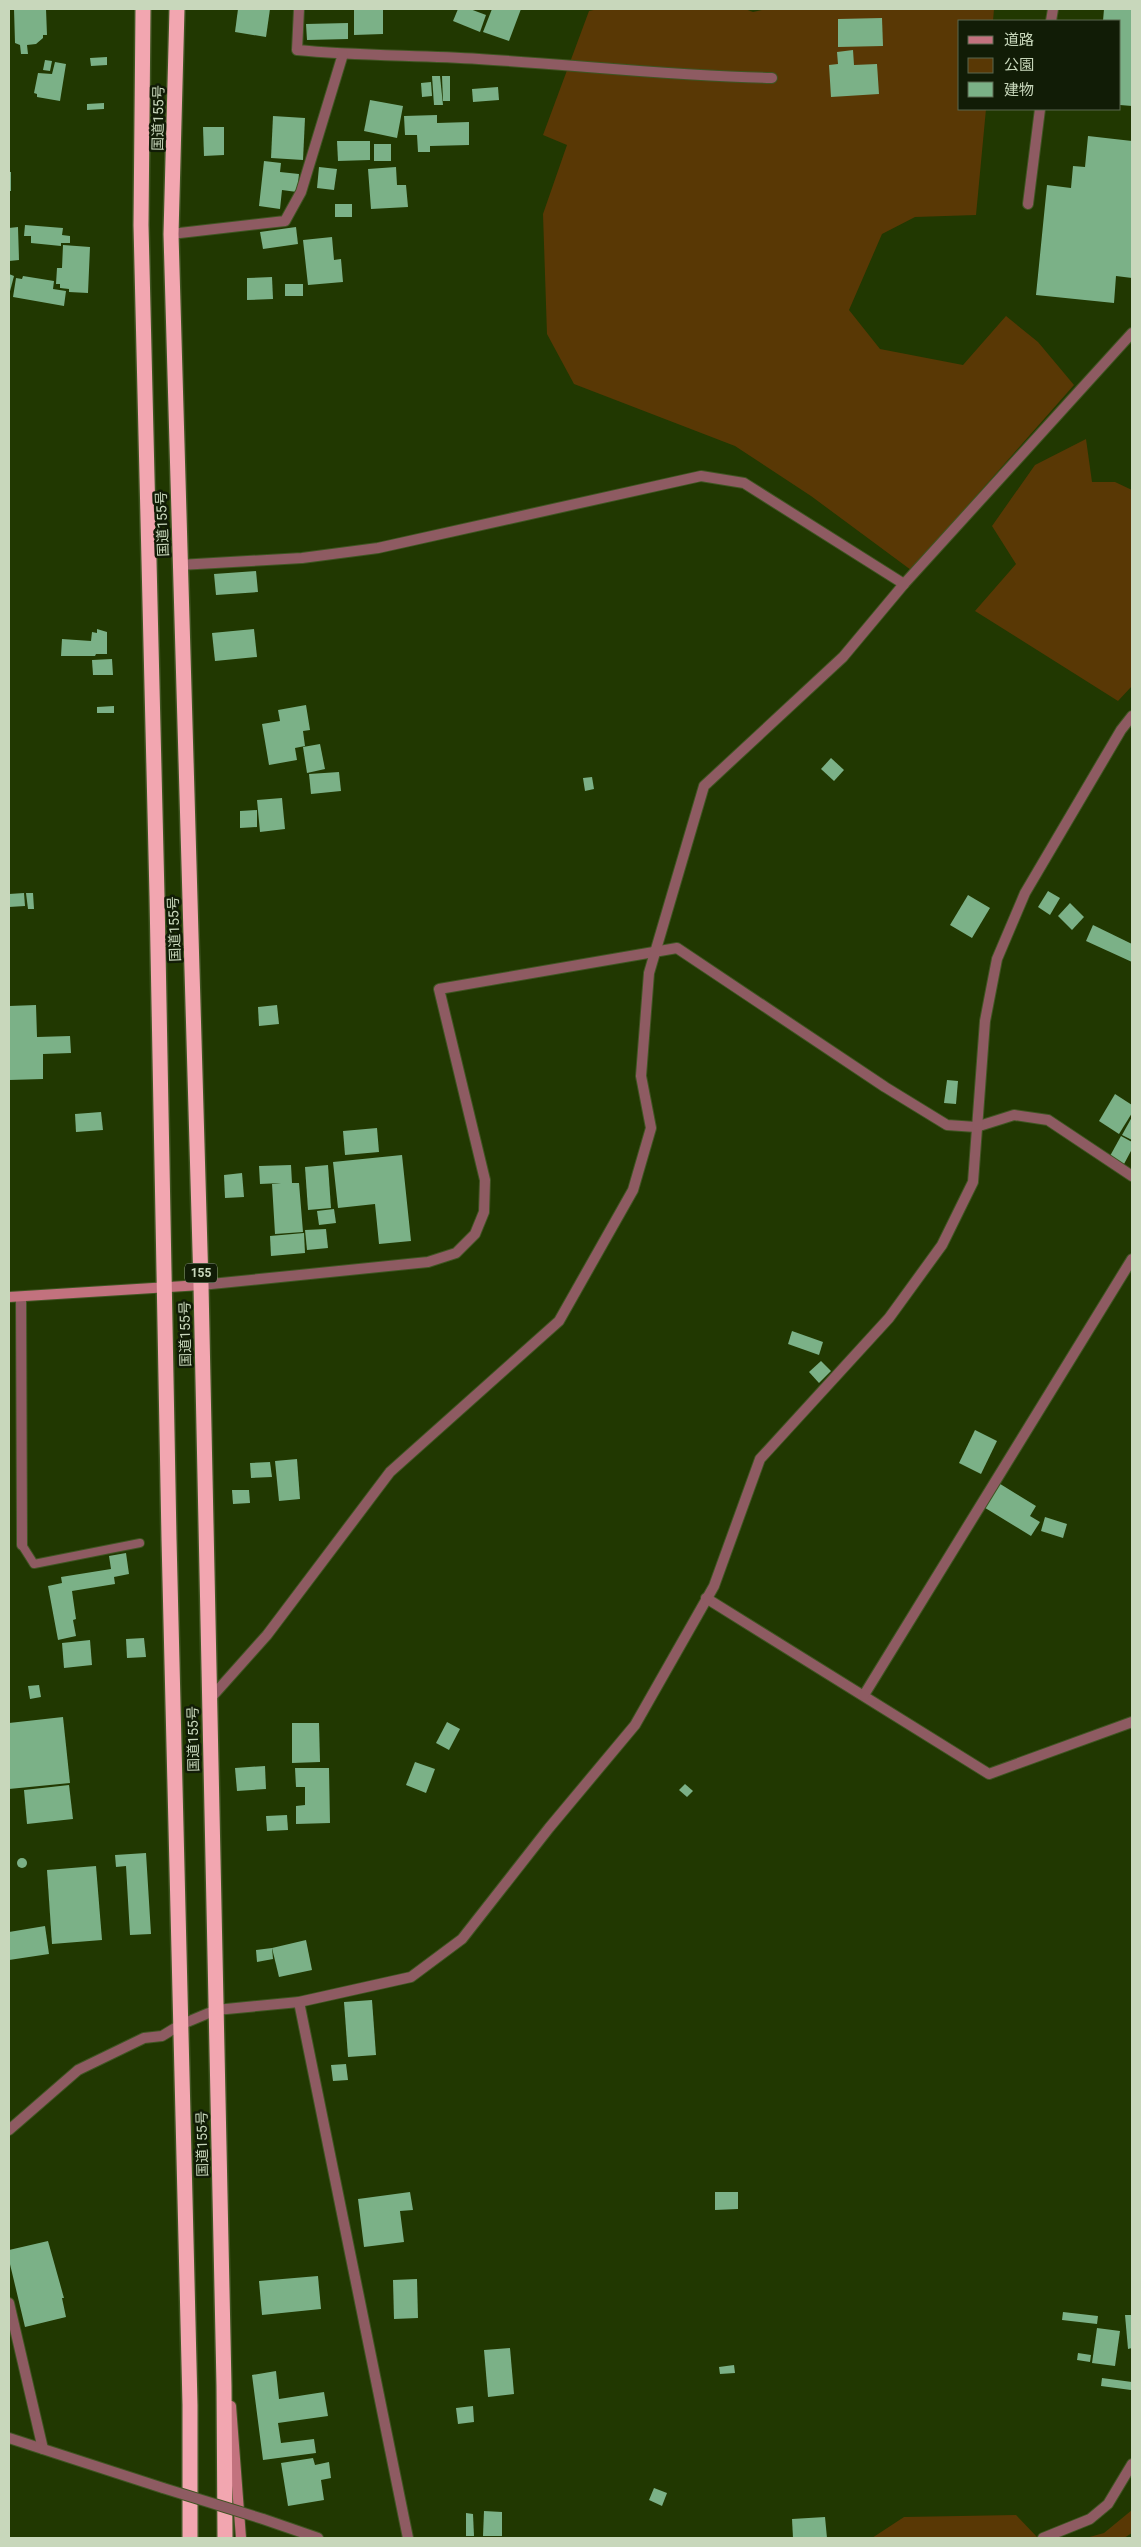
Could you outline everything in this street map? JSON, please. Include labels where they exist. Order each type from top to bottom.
[{"type":"highway","name":"国道155号","points":[[143,9],[141,225],[158,906],[164,1287],[190,2415],[190,2538]]},
{"type":"highway","name":"国道155号","points":[[177,9],[171,234],[201,1285],[208,1701],[222,2282],[225,2538]]},
{"type":"main road","points":[[9,1296],[21,1297],[201,1285]]},
{"type":"main road","points":[[222,2282],[240,2538]]},
{"type":"street","points":[[299,9],[296,50],[343,54],[458,57],[624,68],[705,77],[772,78]]},
{"type":"street","points":[[171,234],[285,221],[301,192],[343,54]]},
{"type":"street","points":[[1028,204],[1040,110]]},
{"type":"street","points":[[208,1701],[267,1634],[390,1472],[559,1321],[633,1190],[651,1128],[641,1076],[649,973],[704,786],[843,657],[904,584],[1132,333]]},
{"type":"street","points":[[179,565],[302,558],[378,548],[701,476],[744,482],[904,584]]},
{"type":"street","points":[[9,2130],[78,2070],[144,2038],[162,2036],[180,2025],[216,2010],[299,2002],[411,1977],[462,1939],[549,1828],[635,1725],[714,1586],[760,1459],[778,1436],[828,1387],[889,1318],[942,1245],[973,1182],[986,1021],[997,959],[1025,893],[1121,730],[1132,716]]},
{"type":"street","points":[[201,1285],[428,1262],[456,1253],[475,1234],[484,1212],[485,1180],[439,989],[655,954],[677,948],[885,1087],[947,1126],[976,1127],[1014,1115],[1048,1120],[1132,1176]]},
{"type":"street","points":[[864,1695],[1132,1259]]},
{"type":"street","points":[[21,1297],[22,1545]]},
{"type":"street","points":[[706,1598],[989,1774],[1132,1722]]},
{"type":"street","points":[[299,2002],[408,2538]]},
{"type":"street","points":[[9,2303],[43,2449]]},
{"type":"street","points":[[9,2438],[318,2538]]},
{"type":"street","points":[[1043,2538],[1090,2519],[1108,2504],[1132,2464]]},
{"type":"lane","points":[[22,1545],[34,1564],[140,1543]]},
{"type":"green space","points":[[598,9],[745,9],[753,12],[766,9],[994,9],[993,20],[958,20],[958,110],[986,110],[976,215],[915,217],[882,234],[849,310],[880,349],[963,365],[1006,316],[1038,342],[1074,385],[911,570],[811,496],[735,446],[574,384],[547,334],[543,214],[567,145],[543,135],[589,11]]},
{"type":"green space","points":[[1086,439],[1092,482],[1115,482],[1132,490],[1132,686],[1118,701],[975,611],[1016,564],[992,526],[1035,465]]},
{"type":"green space","points":[[1132,2510],[1132,2533],[1124,2538],[1086,2538],[1104,2533]]},
{"type":"green space","points":[[1016,2515],[1038,2538],[872,2538],[904,2517]]},
{"type":"building","points":[[14,9],[46,9],[47,35],[43,35],[43,38],[36,44],[27,45],[28,54],[21,54],[20,45],[15,43]]},
{"type":"building","points":[[238,9],[270,9],[266,37],[235,32]]},
{"type":"building","points":[[354,9],[383,9],[383,34],[354,35]]},
{"type":"building","points":[[458,9],[470,9],[486,15],[480,32],[453,21]]},
{"type":"building","points":[[492,9],[521,9],[509,41],[483,32]]},
{"type":"building","points":[[1104,9],[1132,9],[1132,106],[1121,105],[1121,20],[1103,20]]},
{"type":"building","points":[[882,18],[883,46],[838,47],[838,19]]},
{"type":"building","points":[[348,23],[348,39],[307,40],[306,24]]},
{"type":"building","points":[[853,50],[854,65],[877,64],[879,94],[831,97],[829,65],[838,64],[837,52]]},
{"type":"building","points":[[107,57],[107,65],[91,66],[90,58]]},
{"type":"building","points":[[45,60],[52,61],[50,71],[43,70]]},
{"type":"building","points":[[55,62],[66,64],[60,101],[37,97],[37,94],[34,93],[38,73],[52,74]]},
{"type":"building","points":[[432,76],[440,76],[443,105],[434,105]]},
{"type":"building","points":[[442,76],[450,76],[450,101],[443,101]]},
{"type":"building","points":[[431,82],[432,96],[422,97],[421,83]]},
{"type":"building","points":[[498,87],[499,100],[473,102],[472,89]]},
{"type":"building","points":[[370,100],[403,106],[397,138],[364,131]]},
{"type":"building","points":[[104,103],[104,109],[87,110],[87,104]]},
{"type":"building","points":[[437,115],[437,123],[469,122],[469,145],[430,146],[430,152],[418,152],[417,135],[405,135],[404,116]]},
{"type":"building","points":[[273,116],[305,118],[303,160],[271,158]]},
{"type":"building","points":[[203,127],[224,127],[224,155],[204,156]]},
{"type":"building","points":[[1088,136],[1132,141],[1132,278],[1116,276],[1114,303],[1036,295],[1047,185],[1071,188],[1073,166],[1085,167]]},
{"type":"building","points":[[337,141],[370,141],[370,160],[338,161]]},
{"type":"building","points":[[374,144],[391,144],[391,161],[374,161]]},
{"type":"building","points":[[264,161],[281,163],[280,172],[299,174],[297,192],[282,190],[280,209],[259,206]]},
{"type":"building","points":[[319,167],[337,169],[334,190],[317,188]]},
{"type":"building","points":[[396,167],[397,185],[406,185],[408,207],[371,209],[368,169]]},
{"type":"building","points":[[9,172],[11,172],[11,191],[9,191]]},
{"type":"building","points":[[335,204],[352,204],[352,217],[335,217]]},
{"type":"building","points":[[25,225],[63,228],[62,235],[70,236],[70,243],[61,243],[61,246],[31,243],[31,236],[24,236]]},
{"type":"building","points":[[18,227],[19,260],[9,261],[9,228]]},
{"type":"building","points":[[296,227],[298,244],[263,249],[260,232]]},
{"type":"building","points":[[332,237],[334,260],[341,259],[343,282],[308,285],[303,240]]},
{"type":"building","points":[[63,245],[90,247],[88,293],[69,292],[69,289],[60,288],[60,284],[56,284],[57,268],[62,268]]},
{"type":"building","points":[[9,274],[14,276],[9,295]]},
{"type":"building","points":[[23,276],[54,281],[53,289],[66,291],[64,306],[13,297],[16,278],[22,279]]},
{"type":"building","points":[[272,277],[273,299],[247,300],[247,278]]},
{"type":"building","points":[[285,284],[303,284],[303,296],[285,296]]},
{"type":"building","points":[[256,571],[258,592],[216,595],[214,574]]},
{"type":"building","points":[[97,629],[107,632],[107,654],[61,656],[62,639],[91,641],[92,632],[97,633]]},
{"type":"building","points":[[254,629],[257,657],[215,661],[212,633]]},
{"type":"building","points":[[112,659],[113,675],[93,675],[92,660]]},
{"type":"building","points":[[306,705],[310,730],[303,731],[305,746],[295,748],[297,760],[269,765],[262,724],[280,721],[278,710]]},
{"type":"building","points":[[114,706],[114,713],[97,713],[97,707]]},
{"type":"building","points":[[320,744],[325,769],[307,773],[303,747]]},
{"type":"building","points":[[831,758],[844,770],[834,781],[821,769]]},
{"type":"building","points":[[339,772],[341,791],[311,794],[309,774]]},
{"type":"building","points":[[592,777],[594,789],[585,791],[583,778]]},
{"type":"building","points":[[282,798],[285,829],[260,832],[257,800]]},
{"type":"building","points":[[257,810],[257,827],[240,828],[240,811]]},
{"type":"building","points":[[1048,891],[1060,898],[1050,915],[1038,907]]},
{"type":"building","points":[[24,893],[25,906],[9,907],[9,894]]},
{"type":"building","points":[[26,893],[33,893],[34,909],[28,909]]},
{"type":"building","points":[[968,895],[990,908],[972,938],[950,925]]},
{"type":"building","points":[[1070,903],[1084,917],[1072,930],[1058,916]]},
{"type":"building","points":[[1093,925],[1132,944],[1132,962],[1086,941]]},
{"type":"building","points":[[36,1005],[37,1037],[70,1036],[71,1053],[43,1054],[43,1079],[9,1080],[9,1006]]},
{"type":"building","points":[[277,1005],[279,1024],[259,1026],[258,1007]]},
{"type":"building","points":[[947,1080],[958,1081],[956,1104],[944,1103]]},
{"type":"building","points":[[1115,1094],[1132,1105],[1132,1113],[1119,1134],[1099,1121]]},
{"type":"building","points":[[101,1112],[103,1130],[76,1132],[75,1114]]},
{"type":"building","points":[[1132,1117],[1132,1140],[1122,1135]]},
{"type":"building","points":[[377,1128],[379,1152],[345,1155],[343,1131]]},
{"type":"building","points":[[1121,1136],[1132,1142],[1132,1149],[1124,1164],[1110,1156]]},
{"type":"building","points":[[402,1155],[411,1241],[379,1244],[375,1204],[338,1208],[333,1162]]},
{"type":"building","points":[[291,1165],[292,1183],[299,1183],[303,1232],[275,1234],[272,1184],[281,1183],[260,1184],[259,1166]]},
{"type":"building","points":[[328,1165],[331,1208],[308,1210],[305,1167]]},
{"type":"building","points":[[242,1173],[244,1197],[225,1198],[224,1175]]},
{"type":"building","points":[[334,1209],[336,1223],[319,1225],[317,1211]]},
{"type":"building","points":[[326,1229],[328,1248],[307,1250],[305,1230]]},
{"type":"building","points":[[304,1233],[305,1253],[271,1256],[270,1236]]},
{"type":"building","points":[[792,1331],[823,1342],[819,1355],[788,1344]]},
{"type":"building","points":[[821,1361],[831,1371],[819,1383],[809,1372]]},
{"type":"building","points":[[975,1430],[997,1441],[981,1474],[959,1463]]},
{"type":"building","points":[[297,1459],[300,1499],[279,1501],[275,1461]]},
{"type":"building","points":[[270,1462],[272,1477],[251,1478],[250,1463]]},
{"type":"building","points":[[997,1482],[1036,1506],[1030,1516],[1040,1522],[1031,1536],[982,1506]]},
{"type":"building","points":[[232,1490],[249,1490],[250,1503],[233,1504]]},
{"type":"building","points":[[1045,1517],[1067,1524],[1063,1538],[1041,1531]]},
{"type":"building","points":[[126,1553],[129,1574],[114,1577],[115,1584],[72,1591],[76,1619],[73,1620],[76,1636],[58,1640],[48,1586],[62,1583],[61,1577],[111,1569],[109,1556]]},
{"type":"building","points":[[144,1638],[146,1657],[127,1658],[126,1639]]},
{"type":"building","points":[[90,1640],[92,1665],[64,1668],[62,1643]]},
{"type":"building","points":[[39,1685],[41,1697],[30,1699],[28,1686]]},
{"type":"building","points":[[63,1717],[70,1783],[9,1789],[9,1723]]},
{"type":"building","points":[[447,1722],[460,1729],[449,1750],[436,1743]]},
{"type":"building","points":[[292,1723],[319,1723],[320,1762],[292,1763]]},
{"type":"building","points":[[415,1762],[435,1769],[426,1793],[406,1785]]},
{"type":"building","points":[[265,1766],[266,1789],[237,1791],[235,1768]]},
{"type":"building","points":[[295,1768],[329,1768],[330,1823],[296,1824],[296,1806],[305,1805],[305,1787],[296,1787]]},
{"type":"building","points":[[685,1784],[693,1791],[687,1797],[679,1790]]},
{"type":"building","points":[[69,1785],[73,1819],[27,1824],[24,1790]]},
{"type":"building","points":[[287,1815],[288,1830],[267,1831],[266,1816]]},
{"type":"building","points":[[146,1853],[151,1934],[130,1935],[126,1866],[116,1867],[115,1855]]},
{"type":"building","points":[[20,1858],[24,1858],[27,1863],[26,1867],[20,1868],[17,1865],[17,1861]]},
{"type":"building","points":[[96,1866],[102,1940],[52,1944],[47,1870]]},
{"type":"building","points":[[45,1926],[49,1954],[9,1960],[9,1932]]},
{"type":"building","points":[[306,1940],[312,1970],[279,1977],[272,1948]]},
{"type":"building","points":[[272,1948],[273,1959],[257,1962],[256,1950]]},
{"type":"building","points":[[372,2000],[376,2055],[348,2057],[344,2002]]},
{"type":"building","points":[[346,2064],[348,2080],[333,2081],[331,2065]]},
{"type":"building","points":[[410,2192],[413,2210],[400,2211],[404,2242],[364,2247],[358,2199]]},
{"type":"building","points":[[715,2192],[738,2192],[738,2209],[715,2210]]},
{"type":"building","points":[[48,2241],[64,2298],[62,2298],[66,2317],[25,2327],[9,2260],[9,2250]]},
{"type":"building","points":[[318,2276],[321,2309],[262,2315],[259,2281]]},
{"type":"building","points":[[417,2279],[418,2318],[394,2319],[393,2280]]},
{"type":"building","points":[[1063,2312],[1098,2316],[1097,2324],[1062,2320]]},
{"type":"building","points":[[1125,2315],[1132,2315],[1132,2348],[1128,2349]]},
{"type":"building","points":[[1097,2328],[1120,2331],[1115,2366],[1092,2363]]},
{"type":"building","points":[[510,2348],[514,2394],[488,2397],[484,2350]]},
{"type":"building","points":[[1078,2353],[1091,2355],[1090,2362],[1077,2360]]},
{"type":"building","points":[[734,2365],[735,2373],[720,2374],[719,2367]]},
{"type":"building","points":[[276,2371],[279,2399],[324,2392],[328,2416],[278,2423],[281,2443],[314,2439],[316,2453],[263,2460],[252,2375]]},
{"type":"building","points":[[1102,2378],[1132,2382],[1131,2390],[1101,2386]]},
{"type":"building","points":[[473,2406],[474,2422],[458,2424],[456,2408]]},
{"type":"building","points":[[313,2458],[315,2465],[329,2462],[331,2478],[321,2480],[324,2500],[288,2506],[281,2463]]},
{"type":"building","points":[[654,2488],[667,2493],[662,2506],[649,2500]]},
{"type":"building","points":[[484,2511],[502,2512],[502,2536],[483,2536]]},
{"type":"building","points":[[466,2513],[473,2514],[474,2536],[466,2536]]},
{"type":"building","points":[[825,2517],[827,2538],[793,2538],[792,2519]]}]
